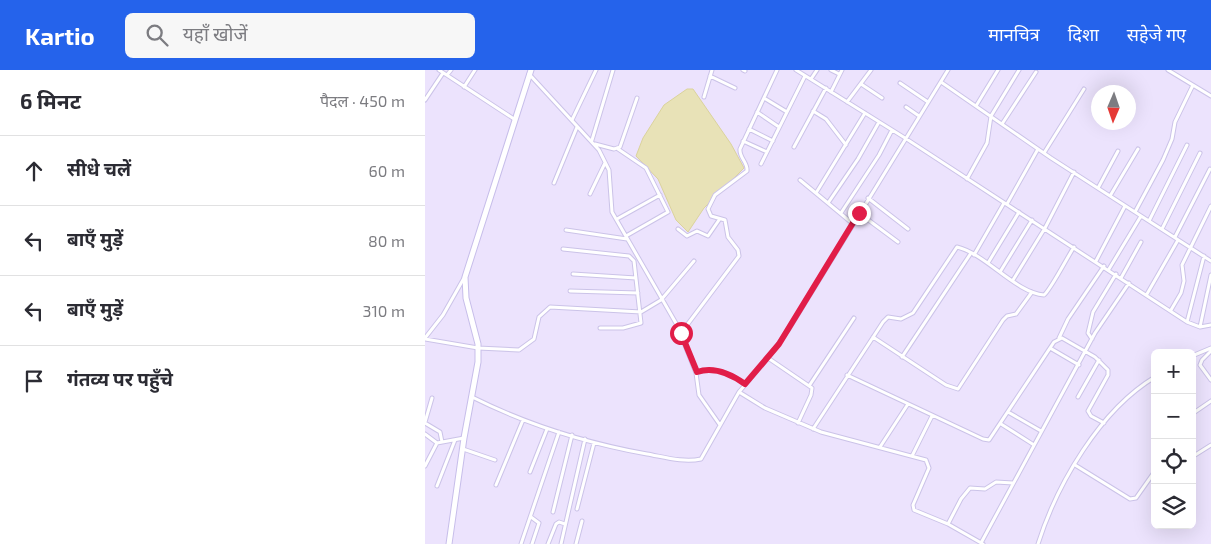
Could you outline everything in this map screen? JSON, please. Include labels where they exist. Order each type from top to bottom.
[{"type":"street","points":[[439,70],[514,119]]},
{"type":"street","points":[[425,100],[445,74],[451,70]]},
{"type":"street","points":[[464,87],[475,70]]},
{"type":"street","points":[[572,120],[596,70]]},
{"type":"street","points":[[591,141],[613,70]]},
{"type":"street","points":[[704,98],[712,70]]},
{"type":"street","points":[[681,333],[739,256],[738,250],[728,237],[725,220],[719,220],[708,214],[708,209],[715,195],[747,171],[747,165],[739,154],[743,141],[777,70]]},
{"type":"street","points":[[811,79],[817,70]]},
{"type":"street","points":[[831,70],[839,74]]},
{"type":"street","points":[[831,92],[842,70]]},
{"type":"street","points":[[847,102],[871,70]]},
{"type":"street","points":[[472,397],[523,420],[593,443],[667,458],[698,460],[739,392],[768,358],[789,328],[948,70]]},
{"type":"street","points":[[976,106],[998,70]]},
{"type":"street","points":[[967,179],[987,143],[991,116],[1019,70]]},
{"type":"street","points":[[1167,70],[1211,96]]},
{"type":"street","points":[[1177,75],[1180,70]]},
{"type":"street","points":[[798,71],[1109,269],[1187,322],[1200,327],[1211,325]]},
{"type":"street","points":[[530,72],[577,127],[595,144],[605,162],[610,179],[611,208],[681,333],[697,372],[699,394],[720,425]]},
{"type":"street","points":[[530,72],[465,277],[443,315],[425,339],[478,348],[497,347],[513,350],[524,348],[534,339],[539,317],[555,306],[641,312],[661,300],[694,261]]},
{"type":"street","points":[[1002,124],[1036,72]]},
{"type":"street","points":[[710,76],[735,88]]},
{"type":"street","points":[[761,164],[805,76]]},
{"type":"street","points":[[941,82],[1044,153],[1211,261]]},
{"type":"street","points":[[900,83],[928,102]]},
{"type":"street","points":[[861,84],[882,98]]},
{"type":"street","points":[[1135,212],[1169,146],[1175,122],[1193,85]]},
{"type":"street","points":[[794,147],[826,88]]},
{"type":"street","points":[[1044,153],[1084,89]]},
{"type":"street","points":[[618,149],[637,98]]},
{"type":"street","points":[[763,98],[787,112]]},
{"type":"street","points":[[906,107],[919,116]]},
{"type":"street","points":[[813,111],[826,119],[845,146]]},
{"type":"street","points":[[757,112],[779,127]]},
{"type":"street","points":[[816,193],[865,113]]},
{"type":"street","points":[[828,203],[858,159],[879,122]]},
{"type":"street","points":[[554,183],[577,127]]},
{"type":"street","points":[[749,129],[773,141]]},
{"type":"street","points":[[841,213],[892,130]]},
{"type":"street","points":[[743,141],[767,152]]},
{"type":"street","points":[[566,230],[627,237],[667,215],[668,211],[646,168],[618,149],[595,144]]},
{"type":"street","points":[[1149,221],[1187,145]]},
{"type":"street","points":[[902,356],[1005,204],[1038,149]]},
{"type":"street","points":[[1110,196],[1138,149]]},
{"type":"street","points":[[1098,188],[1118,151]]},
{"type":"street","points":[[1161,229],[1200,153]]},
{"type":"street","points":[[590,194],[605,162]]},
{"type":"street","points":[[1175,237],[1209,169]]},
{"type":"street","points":[[1013,280],[1045,228],[1074,172]]},
{"type":"street","points":[[800,180],[853,223]]},
{"type":"street","points":[[617,219],[660,195]]},
{"type":"street","points":[[868,198],[908,229]]},
{"type":"street","points":[[1096,261],[1125,206]]},
{"type":"street","points":[[1171,310],[1181,293],[1185,281],[1182,265],[1211,208]]},
{"type":"street","points":[[987,263],[1019,212]]},
{"type":"street","points":[[859,213],[898,242]]},
{"type":"street","points":[[1109,269],[1141,216]]},
{"type":"street","points":[[678,229],[687,236],[697,231],[708,236],[719,220]]},
{"type":"street","points":[[1000,272],[1032,220]]},
{"type":"street","points":[[1147,294],[1179,240]]},
{"type":"street","points":[[1121,278],[1141,242]]},
{"type":"street","points":[[813,429],[886,318],[901,319],[913,313],[955,248],[972,254],[1032,292],[1044,295],[1049,292],[1057,272],[1074,247]]},
{"type":"street","points":[[563,248],[629,256],[634,261],[641,323],[637,326],[600,328]]},
{"type":"street","points":[[1187,322],[1204,256]]},
{"type":"street","points":[[847,375],[987,440],[991,438],[1001,424],[1050,348],[1059,338],[1067,319],[1104,266]]},
{"type":"street","points":[[573,274],[636,278]]},
{"type":"street","points":[[1092,339],[1087,333],[1090,318],[1116,274]]},
{"type":"street","points":[[1200,327],[1211,275]]},
{"type":"street","points":[[449,544],[478,348],[466,298],[465,277]]},
{"type":"street","points":[[739,392],[765,408],[813,429],[843,439],[926,460],[928,463],[913,505],[914,510],[948,524],[982,543],[1085,351],[1129,282]]},
{"type":"street","points":[[570,291],[638,293]]},
{"type":"street","points":[[873,337],[946,385],[958,389],[1003,320],[1007,316],[1016,314],[1032,292]]},
{"type":"street","points":[[809,386],[854,318]]},
{"type":"street","points":[[1059,338],[1099,360],[1109,372],[1088,411],[1091,416],[1104,422]]},
{"type":"street","points":[[1050,348],[1079,365]]},
{"type":"street","points":[[1196,355],[1211,350]]},
{"type":"street","points":[[1211,350],[1200,365],[1211,380]]},
{"type":"street","points":[[768,358],[809,386],[812,392],[798,423]]},
{"type":"street","points":[[1078,397],[1099,360]]},
{"type":"street","points":[[697,372],[706,369],[722,372],[733,375],[745,384]]},
{"type":"street","points":[[1038,544],[1055,498],[1104,422],[1126,397],[1151,380]]},
{"type":"street","points":[[432,398],[425,422],[441,434],[442,442]]},
{"type":"street","points":[[1196,411],[1211,401]]},
{"type":"street","points":[[880,447],[908,404]]},
{"type":"street","points":[[1008,412],[1041,431]]},
{"type":"street","points":[[912,456],[933,416]]},
{"type":"street","points":[[496,485],[523,420]]},
{"type":"street","points":[[1001,424],[1034,445]]},
{"type":"street","points":[[530,472],[547,429]]},
{"type":"street","points":[[521,544],[559,432]]},
{"type":"street","points":[[425,434],[437,443],[465,438]]},
{"type":"street","points":[[553,512],[572,435]]},
{"type":"street","points":[[437,486],[455,439]]},
{"type":"street","points":[[561,544],[585,439]]},
{"type":"street","points":[[425,466],[437,443]]},
{"type":"street","points":[[577,509],[593,443]]},
{"type":"street","points":[[1196,454],[1211,445]]},
{"type":"street","points":[[463,449],[495,460]]},
{"type":"street","points":[[1075,465],[1130,499],[1136,498],[1151,477]]},
{"type":"street","points":[[948,524],[961,498],[967,494],[970,488],[985,489],[997,482],[1013,483]]},
{"type":"street","points":[[531,517],[538,521],[539,525],[532,544]]},
{"type":"street","points":[[577,544],[582,521]]},
{"type":"street","points":[[548,544],[556,524],[559,522],[565,524]]},
{"type":"shaded area","points":[[687,89],[693,89],[731,144],[744,168],[704,208],[688,232],[676,220],[658,179],[636,156],[643,138],[664,105]]},
{"type":"route","points":[[681,333],[697,372],[706,369],[722,372],[733,375],[745,384],[779,344],[859,213]]}]
